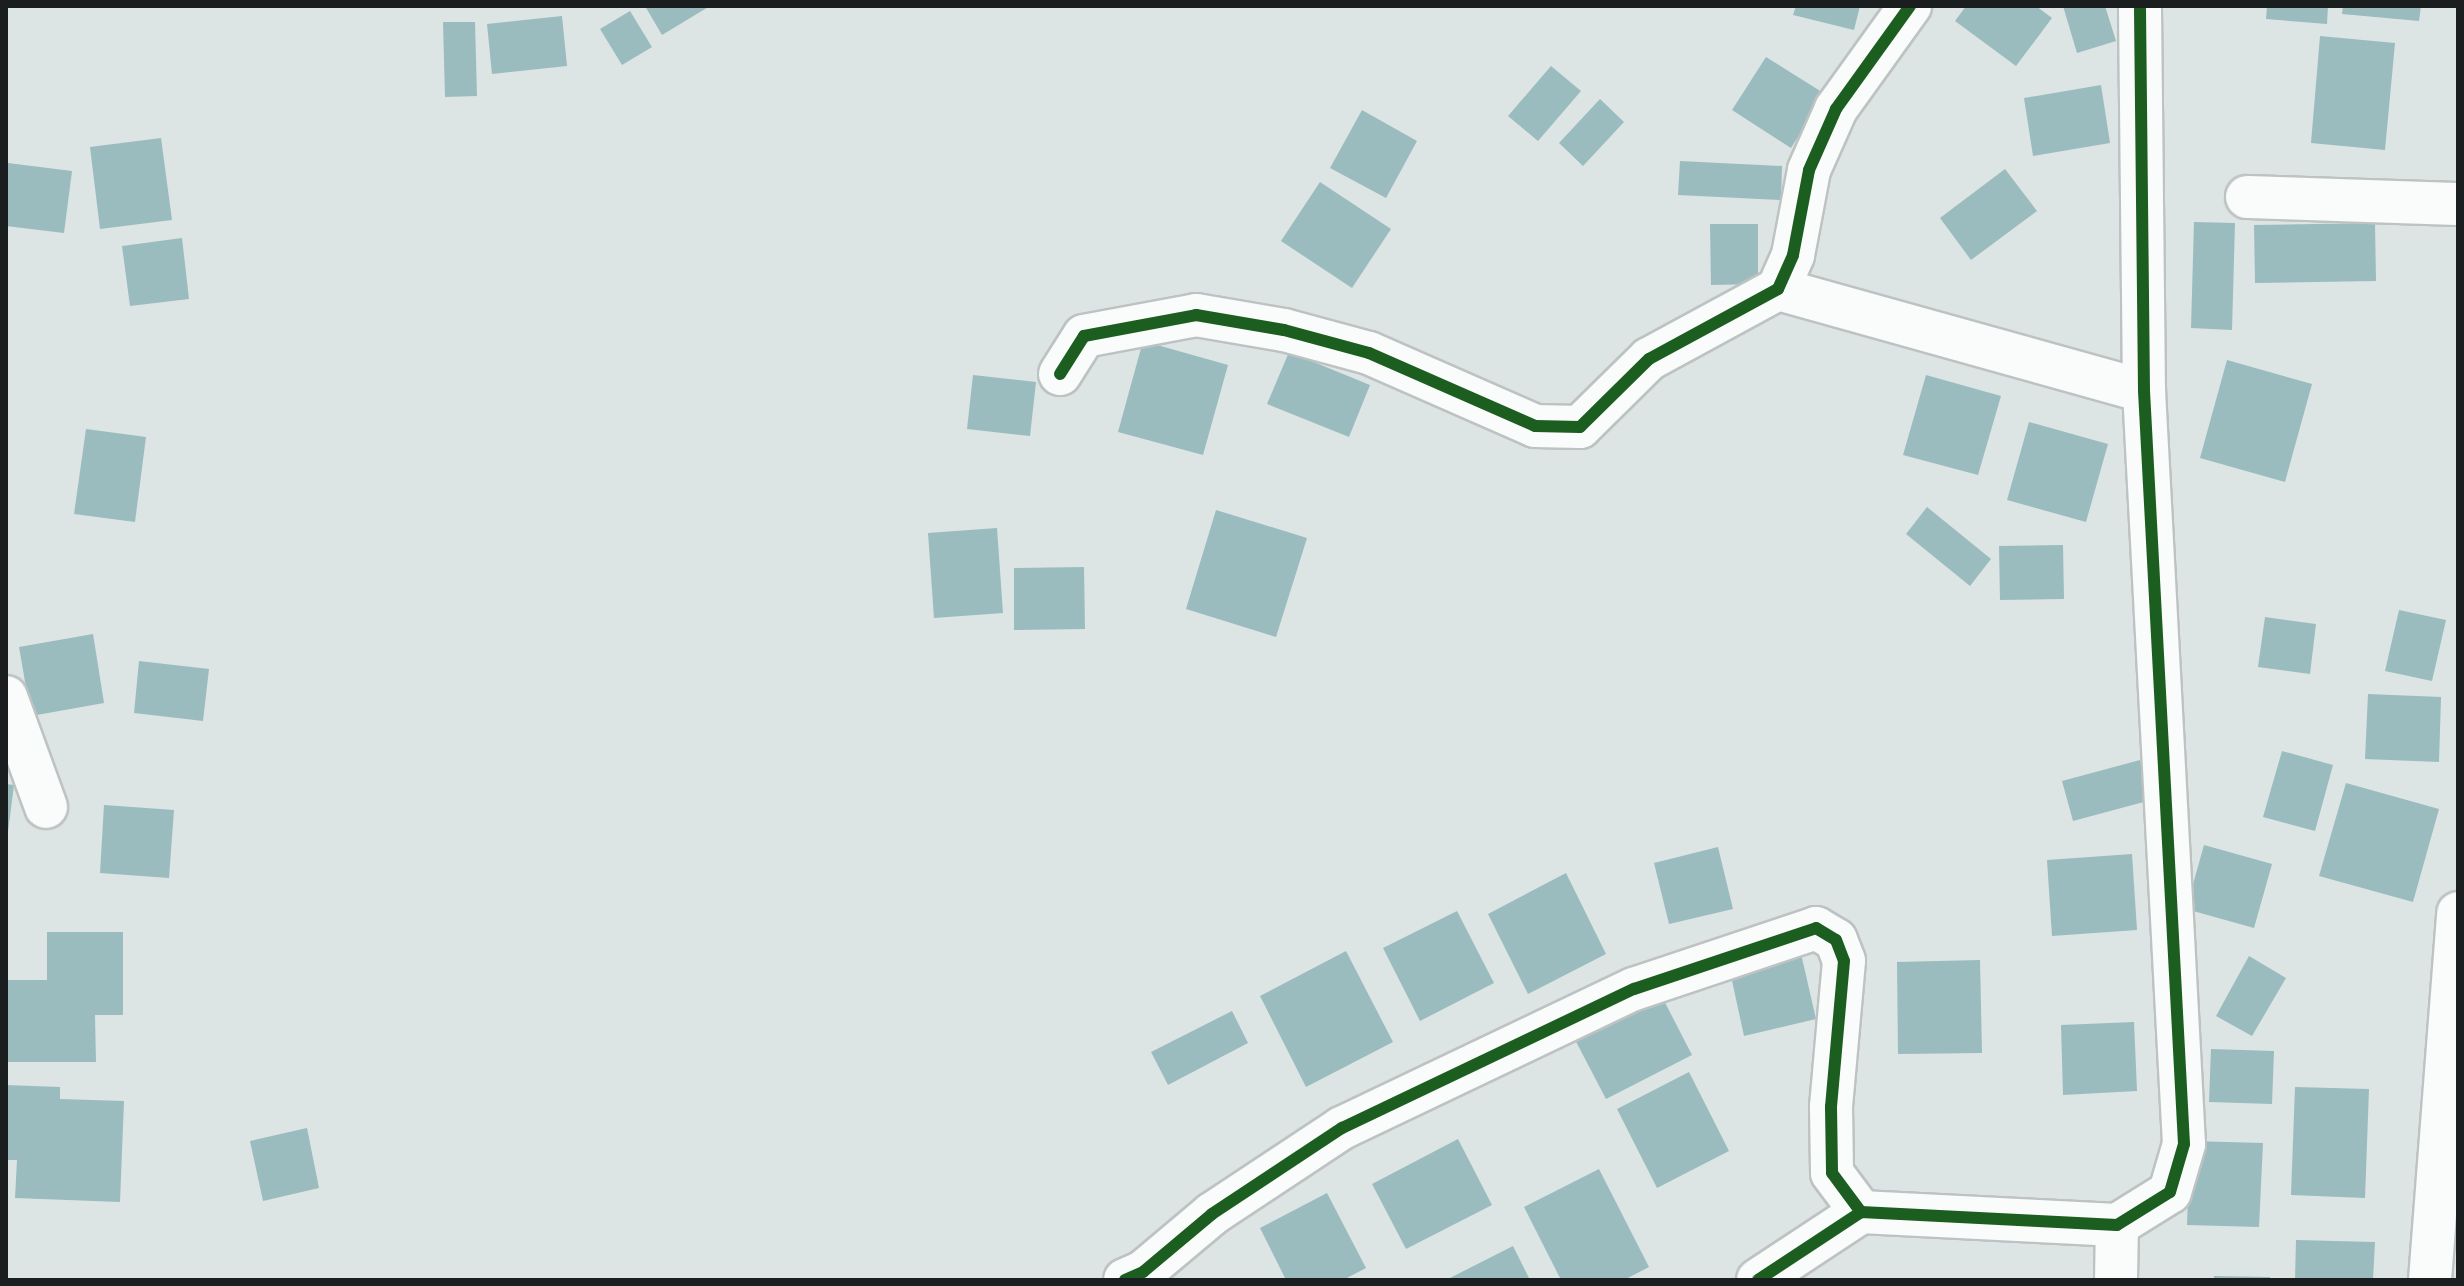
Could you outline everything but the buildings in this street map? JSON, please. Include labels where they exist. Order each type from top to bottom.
[{"type":"street","points":[[1060,374],[1084,336],[1196,315],[1284,330],[1369,353],[1535,426],[1580,427],[1649,359],[1778,289],[1793,255],[1809,170],[1836,109],[1910,6]]},
{"type":"street","points":[[1758,1280],[1861,1212],[2117,1225],[2170,1192],[2184,1144],[2144,391],[2140,6]]},
{"type":"street","points":[[2247,197],[2458,204]]},
{"type":"street","points":[[1778,289],[2144,391]]},
{"type":"street","points":[[6,697],[46,807]]},
{"type":"street","points":[[2440,1270],[2458,913]]},
{"type":"street","points":[[1125,1280],[1143,1272],[1212,1214],[1342,1128],[1634,989],[1816,928],[1836,940],[1844,961],[1831,1107],[1832,1173],[1861,1212]]},
{"type":"street","points":[[2116,1280],[2117,1225]]},
{"type":"cycle path","points":[[1060,374],[1084,336],[1196,315],[1284,330],[1369,353],[1535,426],[1580,427],[1649,359],[1778,289],[1793,255],[1809,170],[1836,109],[1910,6]]},
{"type":"cycle path","points":[[1758,1280],[1861,1212],[2117,1225],[2170,1192],[2184,1144],[2144,391],[2140,6]]},
{"type":"cycle path","points":[[1125,1280],[1143,1272],[1212,1214],[1342,1128],[1634,989],[1816,928],[1836,940],[1844,961],[1831,1107],[1832,1173],[1861,1212]]}]
